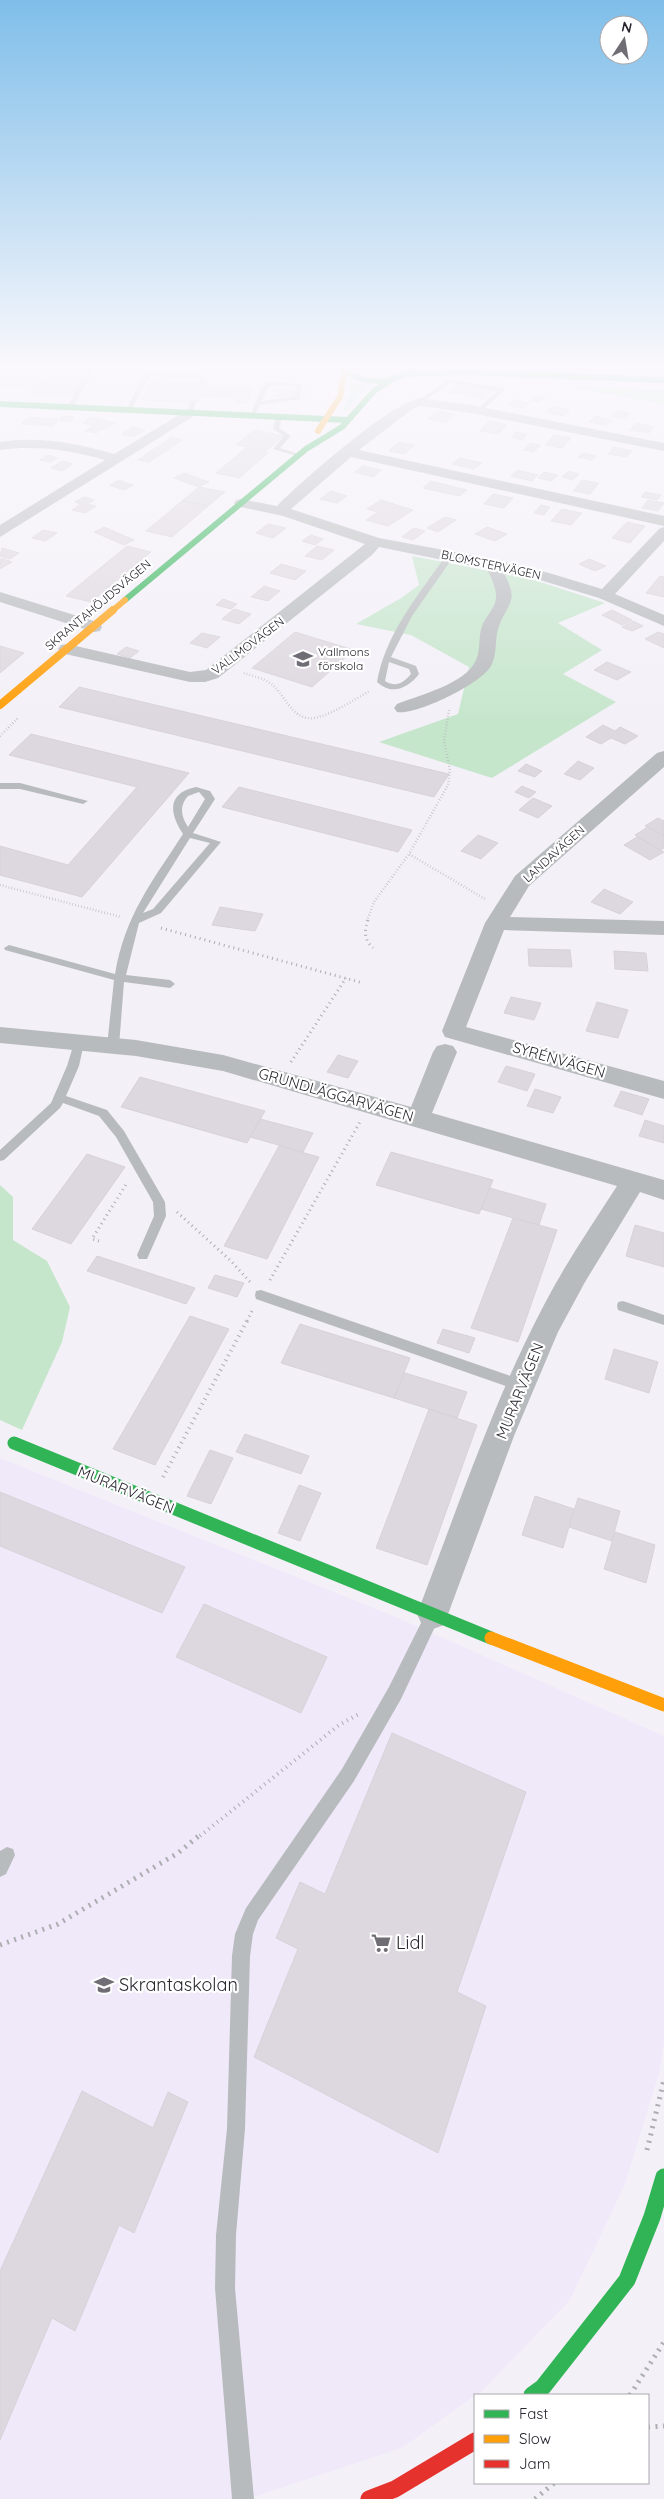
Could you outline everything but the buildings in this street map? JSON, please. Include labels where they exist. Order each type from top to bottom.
[{"type":"main road","name":"SKRANTAHÖJDSVÄGEN","points":[[0,705],[261,487]]},
{"type":"main road","name":"MURARVÄGEN","points":[[14,1443],[528,1653],[664,1705]]},
{"type":"main road","points":[[533,2394],[543,2386],[627,2280],[652,2217],[664,2177]]},
{"type":"main road","points":[[369,2499],[394,2494],[474,2442]]},
{"type":"street","points":[[0,532],[73,487]]},
{"type":"street","points":[[286,512],[283,508],[308,487]]},
{"type":"street","points":[[507,487],[664,521]]},
{"type":"street","name":"BLOMSTERVÄGEN","points":[[241,503],[286,512],[375,542],[492,564],[543,576],[606,595],[664,621]]},
{"type":"street","points":[[606,595],[664,532]]},
{"type":"street","name":"VALLMOVÄGEN","points":[[67,650],[190,677],[204,677],[222,667],[367,552],[375,542]]},
{"type":"street","points":[[403,708],[441,692],[476,674],[487,657],[490,626],[504,601],[503,590],[492,564]]},
{"type":"street","points":[[0,597],[94,627]]},
{"type":"street","name":"LANDAVÄGEN","points":[[418,1119],[500,916],[522,881],[664,757]]},
{"type":"street","points":[[500,916],[664,928]]},
{"type":"street","name":"GRUNDLÄGGARVÄGEN","points":[[0,1034],[185,1056],[281,1078],[664,1190]]},
{"type":"street","name":"SYRÉNVÄGEN","points":[[449,1041],[664,1090]]},
{"type":"street","name":"MURARVÄGEN","points":[[433,1614],[520,1385],[560,1300],[633,1182]]},
{"type":"lane","points":[[386,658],[413,668],[415,674],[406,685],[398,688],[388,687],[381,682],[386,658],[412,613],[450,556]]},
{"type":"lane","points":[[0,786],[20,786],[83,801]]},
{"type":"lane","points":[[113,1046],[119,978],[125,950],[135,921],[145,901],[188,834],[216,842],[157,911],[135,921]]},
{"type":"lane","points":[[9,948],[119,978],[170,984]]},
{"type":"lane","points":[[0,1157],[56,1105],[74,1066],[79,1043]]},
{"type":"lane","points":[[58,1098],[84,1105],[103,1114],[120,1134],[159,1202],[160,1216],[143,1255]]},
{"type":"lane","points":[[261,1295],[520,1385]]},
{"type":"lane","points":[[623,1306],[664,1320]]},
{"type":"lane","points":[[243,2499],[225,2288],[226,2235],[236,2129],[241,1956],[244,1934],[252,1914],[348,1775],[394,1694],[433,1614]]},
{"type":"path","points":[[222,667],[270,683],[296,714],[306,717],[327,713],[366,693],[381,682]]},
{"type":"path","points":[[373,948],[366,940],[364,931],[374,902],[409,854],[448,785],[450,776],[444,741],[450,707],[441,692]]},
{"type":"path","points":[[409,854],[500,916]]},
{"type":"path","points":[[0,885],[362,983]]},
{"type":"path","points":[[281,1078],[346,978]]},
{"type":"path","points":[[99,1241],[92,1239],[138,1165]]},
{"type":"path","points":[[159,1202],[182,1215],[231,1261],[261,1295]]},
{"type":"path","points":[[0,1945],[58,1924],[178,1853],[340,1724],[394,1694]]},
{"type":"path","points":[[631,2394],[664,2342]]},
{"type":"path","points":[[649,2427],[664,2426]]},
{"type":"path","points":[[535,2499],[553,2484]]},
{"type":"shaded area","points":[[0,1458],[398,1618],[664,1736],[664,2040],[660,2070],[625,2184],[570,2300],[479,2394],[474,2394],[402,2448],[247,2499],[0,2499]]},
{"type":"green space","points":[[412,556],[531,579],[605,603],[558,623],[602,650],[563,674],[616,702],[492,778],[379,742],[458,714],[469,667],[411,635],[356,624],[401,598],[419,585]]},
{"type":"green space","points":[[0,1185],[13,1197],[13,1240],[47,1261],[70,1307],[62,1342],[22,1430],[0,1420]]},
{"type":"traffic: fast","points":[[125,600],[261,487]]},
{"type":"traffic: fast","points":[[14,1443],[491,1638]]},
{"type":"traffic: fast","points":[[533,2394],[543,2387],[627,2280],[652,2217],[664,2177]]},
{"type":"traffic: slow","points":[[0,705],[125,600]]},
{"type":"traffic: slow","points":[[491,1638],[664,1705]]},
{"type":"traffic: jam","points":[[369,2499],[395,2489],[474,2442]]},
{"type":"place","name":"Vallmons förskola","points":[[303,659]]},
{"type":"place","name":"Lidl","points":[[381,1943]]},
{"type":"place","name":"Skrantaskolan","points":[[104,1985]]}]
